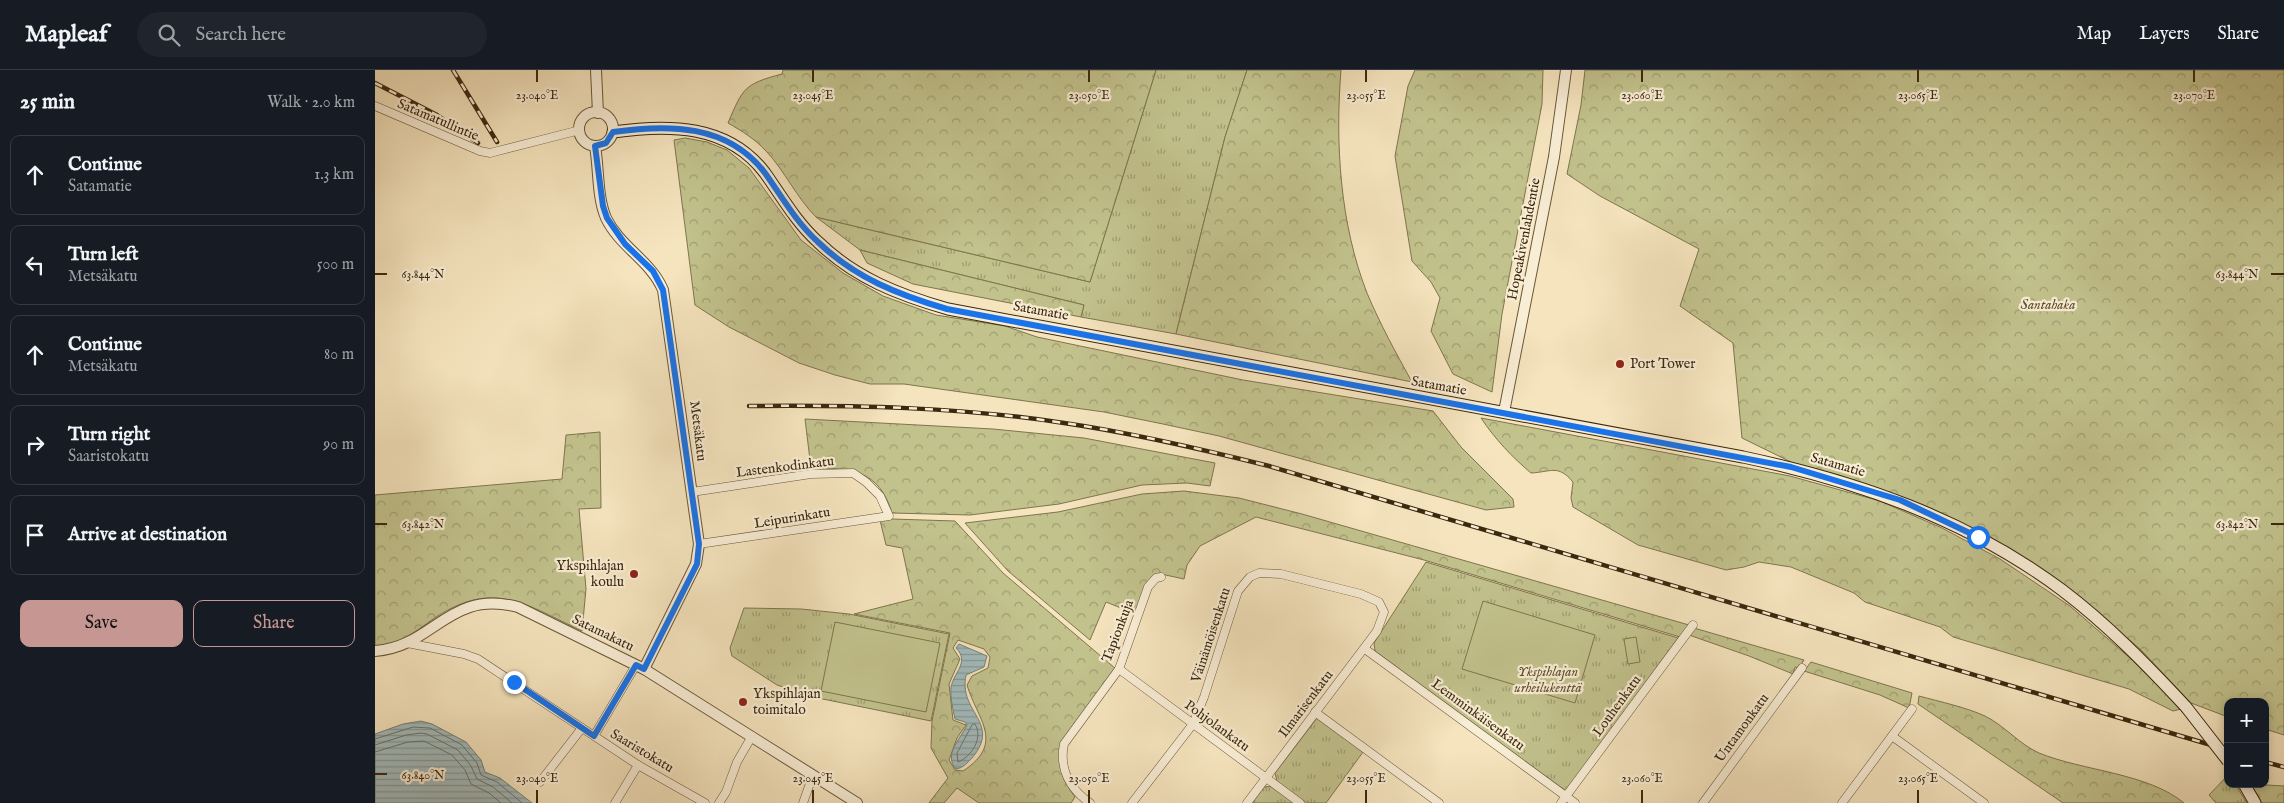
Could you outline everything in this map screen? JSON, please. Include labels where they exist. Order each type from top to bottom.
[{"type":"main road","name":"Satamatie","points":[[613,132],[651,128],[686,128],[703,131],[727,141],[757,164],[785,205],[819,243],[878,286],[912,299],[956,311],[1791,467],[1900,500],[1978,537],[2062,590],[2145,662],[2186,707],[2224,756]]},
{"type":"main road","points":[[2247,788],[2255,803]]},
{"type":"street","points":[[597,70],[597,112]]},
{"type":"street","name":"Hopeakivenlahdentie","points":[[1504,412],[1554,157],[1566,70]]},
{"type":"street","name":"Satamatullintie","points":[[375,106],[480,151],[490,153],[580,130]]},
{"type":"street","points":[[597,112],[610,120],[613,132],[606,143],[595,146],[585,142],[580,130],[583,120],[597,112]]},
{"type":"street","name":"Metsäkatu","points":[[594,736],[640,667],[697,564],[699,544],[663,290],[653,271],[625,244],[607,218],[603,206],[595,146]]},
{"type":"street","name":"Lastenkodinkatu","points":[[692,492],[811,474],[853,473],[866,482],[880,496],[889,516]]},
{"type":"street","name":"Leipurinkatu","points":[[699,544],[889,516]]},
{"type":"street","name":"Väinämöisenkatu","points":[[1132,803],[1193,724],[1204,697],[1238,591],[1250,577],[1259,573],[1281,574],[1361,594],[1379,602],[1384,612],[1384,618]]},
{"type":"street","name":"Tapionkuja","points":[[1090,803],[1079,796],[1068,779],[1062,760],[1064,744],[1119,668],[1148,587],[1156,578],[1161,577]]},
{"type":"street","name":"Satamakatu","points":[[375,651],[407,643],[471,606],[498,602],[518,607],[640,667],[857,803]]},
{"type":"street","name":"Ilmarisenkatu","points":[[1247,803],[1365,648],[1384,618]]},
{"type":"street","name":"Louhenkatu","points":[[1561,803],[1693,625]]},
{"type":"street","name":"Saaristokatu","points":[[407,643],[464,654],[478,659],[638,765],[705,803]]},
{"type":"street","name":"Lemminkäisenkatu","points":[[1365,648],[1575,803]]},
{"type":"street","name":"Pohjolankatu","points":[[1119,668],[1300,803]]},
{"type":"street","name":"Untamonkatu","points":[[1703,803],[1802,668]]},
{"type":"street","points":[[1842,803],[1912,709]]},
{"type":"street","points":[[1315,712],[1439,803]]},
{"type":"street","points":[[540,782],[582,728]]},
{"type":"street","points":[[719,803],[726,792],[737,762],[752,736]]},
{"type":"street","points":[[1891,736],[1984,803]]},
{"type":"street","points":[[615,803],[638,765]]},
{"type":"street","points":[[803,803],[813,775]]},
{"type":"green space","points":[[783,70],[1156,70],[1090,282],[816,217],[766,151],[728,123],[737,102],[746,89],[760,81],[782,74]]},
{"type":"green space","points":[[1156,70],[1247,70],[1225,137],[1176,334],[1081,317],[1084,305],[860,250],[816,217],[1090,282]]},
{"type":"green space","points":[[1247,70],[1341,70],[1339,154],[1345,211],[1351,239],[1367,293],[1412,382],[1176,334],[1225,137]]},
{"type":"green space","points":[[1415,70],[1543,70],[1542,104],[1502,314],[1492,392],[1453,374],[1431,331],[1440,298],[1431,282],[1412,261],[1395,156],[1408,86]]},
{"type":"green space","name":"Santahaka","points":[[1585,70],[2284,70],[2284,735],[2269,730],[2269,698],[2224,698],[2224,715],[2191,703],[2140,649],[2070,590],[1943,515],[1885,491],[1839,475],[1793,463],[1742,438],[1733,343],[1680,306],[1699,249],[1600,196],[1567,174],[1581,105]]},
{"type":"green space","points":[[685,138],[707,142],[727,150],[749,168],[801,240],[843,273],[883,296],[936,315],[1005,326],[1037,337],[1243,380],[1433,411],[1461,447],[1513,499],[1514,507],[1486,510],[1219,436],[1104,412],[904,384],[870,384],[799,363],[729,327],[695,305],[674,140]]},
{"type":"green space","points":[[860,250],[1084,305],[1081,317],[913,284],[867,263]]},
{"type":"green space","points":[[1481,418],[1790,476],[1880,501],[1942,528],[2000,559],[2070,606],[2131,659],[2181,709],[2173,711],[2129,689],[1953,637],[1940,627],[1865,602],[1854,593],[1791,567],[1759,562],[1726,570],[1638,545],[1573,507],[1571,498],[1573,482],[1568,476],[1554,470],[1531,473],[1504,447]]},
{"type":"green space","points":[[805,419],[993,429],[1084,438],[1215,463],[1210,486],[1187,483],[1142,485],[1059,504],[970,515],[892,513],[886,498],[871,479],[850,471],[811,468]]},
{"type":"green space","points":[[600,432],[601,508],[579,509],[586,589],[582,631],[527,605],[493,598],[476,600],[457,606],[436,617],[413,634],[398,642],[375,647],[375,495],[562,479],[566,435]]},
{"type":"green space","points":[[1184,491],[1239,498],[1302,514],[1689,625],[1680,637],[1424,560],[1256,517],[1200,546],[1187,565],[1184,579],[1161,574],[1154,577],[1136,614],[1106,602],[1090,640],[1008,571],[965,523],[1058,512],[1142,494]]},
{"type":"green space","points":[[880,520],[955,521],[1003,573],[1116,669],[1075,723],[1063,743],[1060,763],[1062,774],[1075,797],[1071,803],[979,803],[957,788],[944,803],[929,803],[948,778],[931,748],[932,721],[950,633],[854,614],[913,599],[902,548],[886,545]],"holes":[[[958,640],[984,649],[990,657],[988,668],[972,676],[967,685],[985,730],[986,740],[983,751],[976,761],[963,771],[955,770],[949,760],[957,738],[966,725],[953,720],[949,684],[960,659],[953,648]]]},
{"type":"green space","name":"Ykspihlajan urheilukenttä","points":[[1426,562],[1678,638],[1566,791],[1375,651],[1374,643]]},
{"type":"green space","points":[[1483,601],[1595,635],[1575,703],[1462,669]]},
{"type":"green space","points":[[744,608],[801,609],[849,614],[949,634],[931,721],[813,697],[777,685],[732,656],[730,648]]},
{"type":"green space","points":[[835,622],[940,643],[926,712],[821,691]]},
{"type":"green space","points":[[1694,628],[1804,660],[1799,668],[1795,667],[1793,674],[1689,635]]},
{"type":"green space","points":[[1636,637],[1640,662],[1628,664],[1624,639]]},
{"type":"green space","points":[[1811,662],[1912,693],[1909,708],[1880,695],[1804,671]]},
{"type":"green space","points":[[1919,696],[1961,707],[1985,716],[2039,753],[2152,785],[2184,803],[2063,803],[1918,704]]},
{"type":"green space","points":[[1317,718],[1363,752],[1326,803],[1307,803],[1277,781],[1275,773]]},
{"type":"green space","points":[[2224,779],[2224,788],[2238,788],[2247,803],[2216,803],[2209,795]]},
{"type":"green space","points":[[2269,785],[2284,786],[2284,803],[2262,803],[2253,788],[2269,788]]},
{"type":"green space","points":[[1273,786],[1295,803],[1252,803],[1264,787]]},
{"type":"water","points":[[959,644],[987,656],[984,667],[966,675],[965,688],[968,699],[981,726],[983,735],[980,746],[968,762],[956,769],[952,764],[952,752],[967,725],[965,722],[955,719],[951,699],[951,687],[962,658],[956,648]]},
{"type":"water","points":[[421,721],[432,724],[466,742],[481,760],[485,772],[500,778],[532,803],[375,803],[375,734],[403,724]]},
{"type":"railway","points":[[453,70],[497,142]]},
{"type":"railway","points":[[375,83],[437,115],[478,143]]},
{"type":"railway","points":[[749,406],[907,408],[986,413],[1090,427],[1192,448],[1269,466],[2224,749]]},
{"type":"railway","points":[[2269,763],[2284,767]]},
{"type":"place","name":"Port Tower","points":[[1620,364]]},
{"type":"place","name":"Ykspihlajan koulu","points":[[634,574]]},
{"type":"place","name":"Ykspihlajan toimitalo","points":[[743,702]]},
{"type":"route","points":[[514,682],[594,736],[636,665],[644,669],[697,564],[699,544],[663,290],[653,271],[625,244],[611,226],[603,206],[595,146],[606,143],[613,132],[628,130],[667,127],[686,128],[717,136],[738,147],[766,174],[793,216],[819,243],[862,276],[878,286],[899,295],[947,309],[1677,444],[1791,467],[1900,500],[1978,537]]}]
